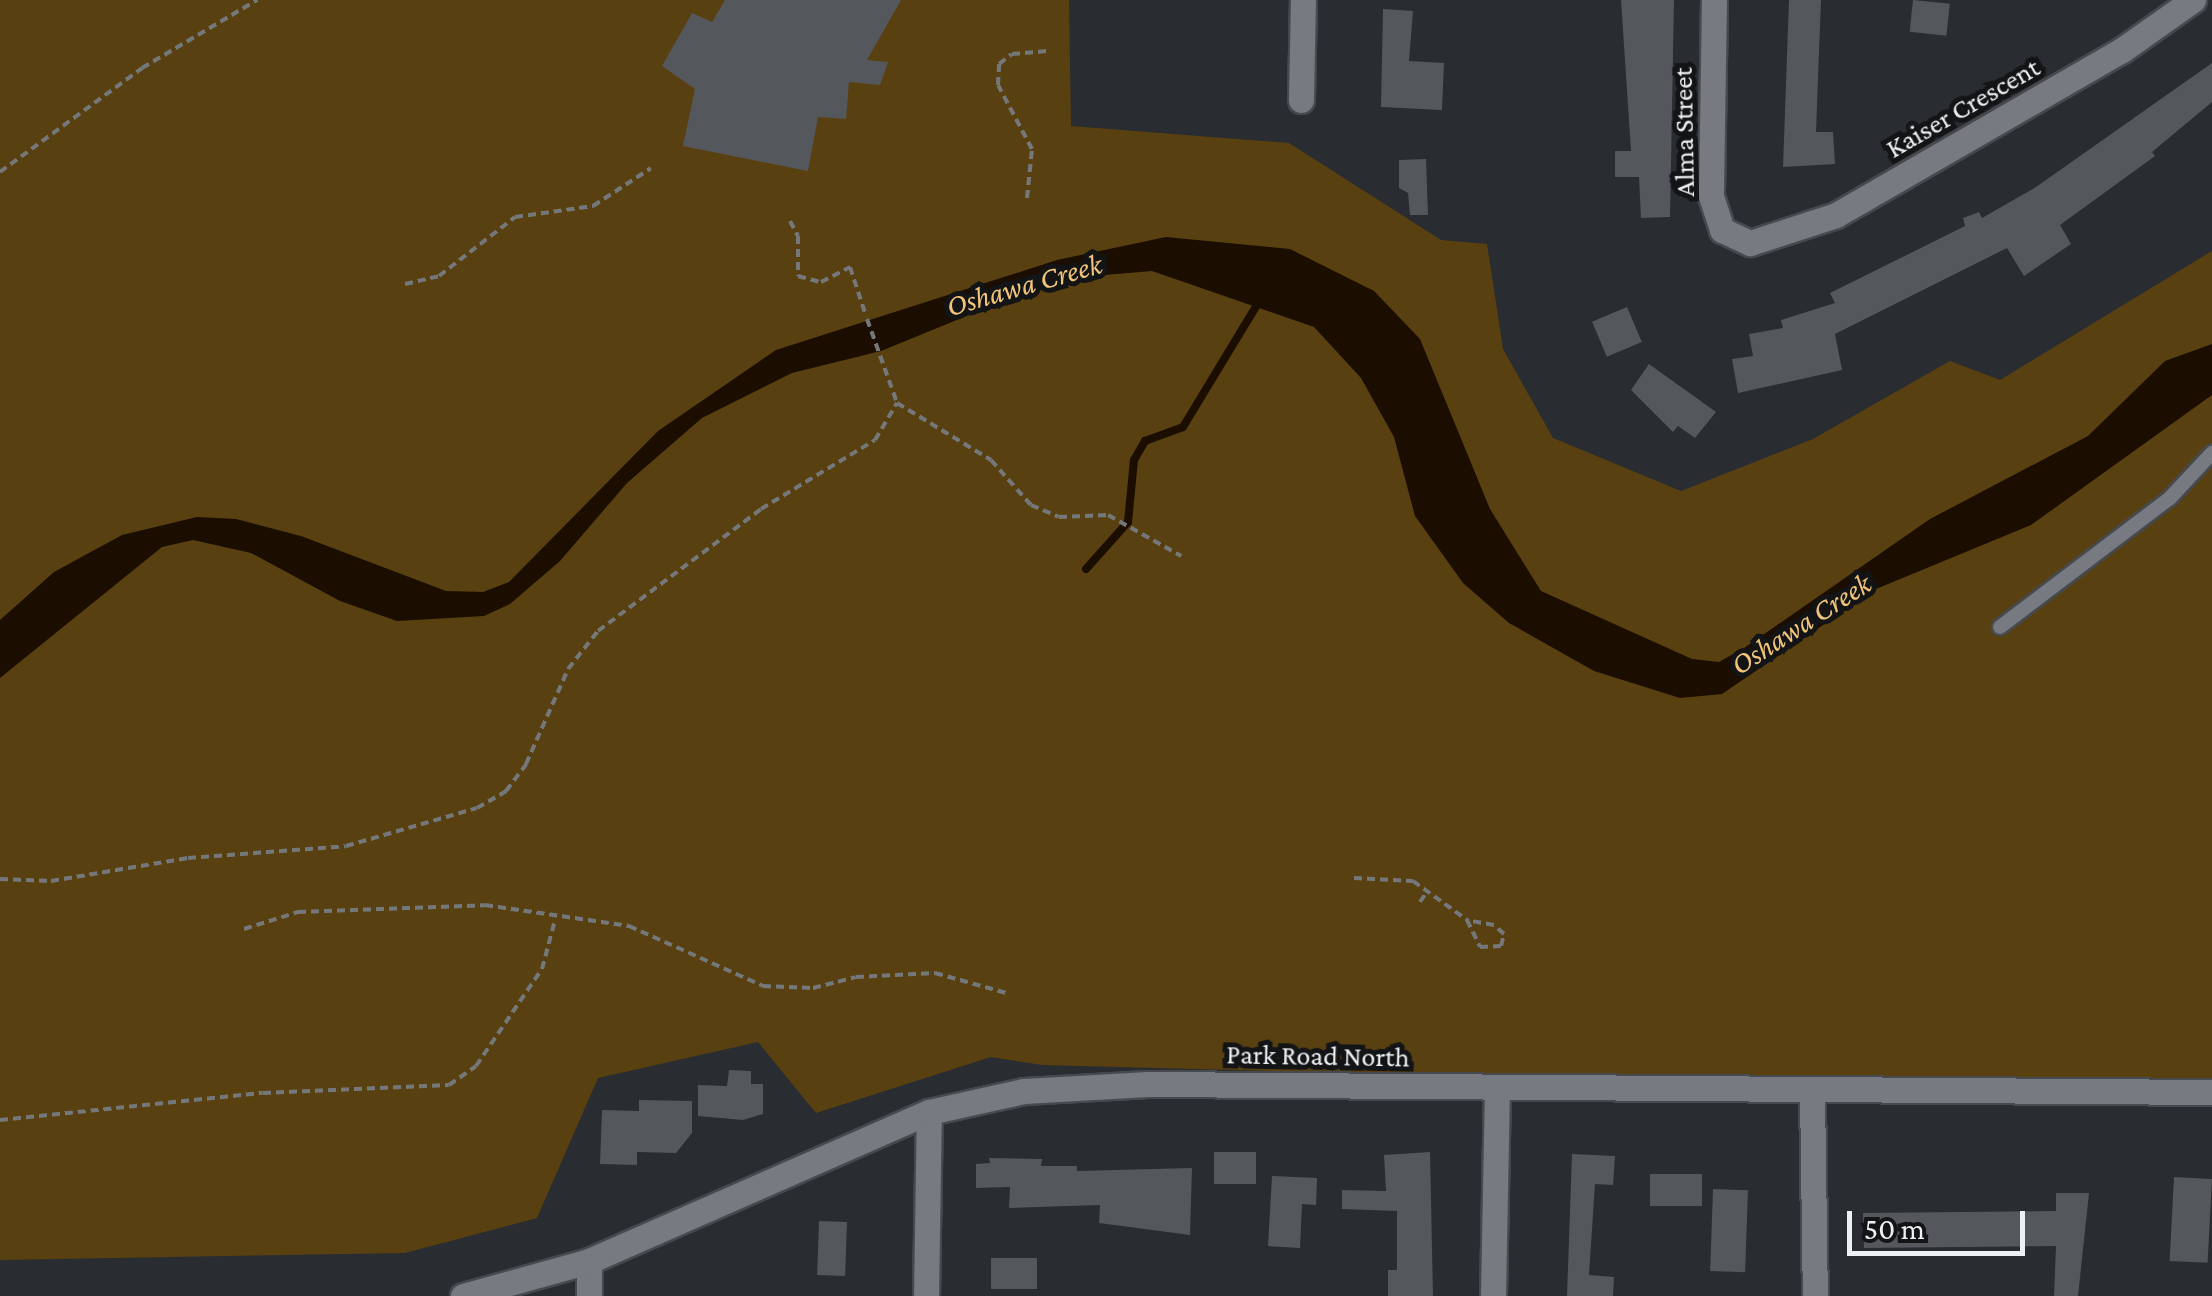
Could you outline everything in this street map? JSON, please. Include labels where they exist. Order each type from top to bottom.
[{"type":"main road","points":[[1301,100],[1303,0]]},
{"type":"main road","name":"Alma Street","points":[[1714,0],[1711,196],[1722,230],[1750,242]]},
{"type":"main road","name":"Kaiser Crescent","points":[[1750,242],[1836,215],[2122,50],[2193,0]]},
{"type":"main road","name":"Park Road North","points":[[462,1296],[589,1260],[929,1112],[1065,1087],[2212,1092]]},
{"type":"main road","points":[[1494,1296],[1497,1088]]},
{"type":"main road","points":[[1812,1090],[1814,1296]]},
{"type":"main road","points":[[926,1296],[929,1112]]},
{"type":"main road","points":[[589,1260],[589,1296]]},
{"type":"lane","points":[[2000,627],[2170,498],[2212,452]]},
{"type":"path","points":[[0,172],[142,68],[258,0]]},
{"type":"path","points":[[1028,198],[1032,149],[998,85],[999,64],[1012,54],[1047,51]]},
{"type":"path","points":[[405,284],[439,276],[515,217],[593,206],[651,168]]},
{"type":"path","points":[[790,221],[798,236],[798,276],[822,282],[850,267],[857,273],[866,318],[888,386],[898,402],[990,460],[1031,505],[1059,517],[1118,521],[1182,556]]},
{"type":"path","points":[[0,880],[51,881],[188,858],[346,846],[477,808],[506,791],[526,764],[568,669],[598,630],[760,510],[875,440],[898,402]]},
{"type":"path","points":[[1354,878],[1384,875],[1428,890],[1467,920],[1494,926],[1504,934],[1501,946],[1480,947],[1467,920]]},
{"type":"path","points":[[1420,902],[1428,890]]},
{"type":"path","points":[[244,929],[298,912],[485,904],[555,920],[629,926],[763,986],[814,988],[856,977],[935,972],[1006,993]]},
{"type":"path","points":[[0,1120],[263,1093],[449,1085],[476,1066],[542,969],[555,920]]},
{"type":"shaded area","points":[[0,0],[1069,0],[1071,126],[1289,143],[1441,240],[1487,244],[1503,349],[1553,438],[1681,491],[1813,439],[1950,361],[2000,380],[2212,251],[2212,1096],[1042,1065],[991,1057],[816,1113],[758,1042],[598,1078],[537,1218],[405,1253],[0,1260]]},
{"type":"water","name":"Oshawa Creek","points":[[1166,237],[1290,249],[1374,291],[1420,339],[1490,509],[1541,591],[1692,659],[1719,662],[1744,648],[1930,519],[2088,436],[2165,361],[2212,344],[2212,395],[2031,525],[1876,589],[1722,694],[1680,698],[1594,671],[1509,623],[1463,583],[1415,516],[1394,437],[1361,378],[1314,327],[1152,271],[1057,279],[881,351],[792,373],[702,418],[627,483],[560,561],[510,604],[484,616],[397,621],[340,601],[251,553],[193,540],[162,547],[0,678],[0,620],[54,572],[122,535],[197,517],[236,519],[301,536],[446,591],[483,592],[509,582],[658,431],[776,350],[1057,260]]},
{"type":"building","points":[[725,0],[901,0],[867,60],[888,62],[880,85],[849,82],[846,119],[818,117],[808,171],[683,146],[695,89],[662,66],[692,13],[712,22]]},
{"type":"building","points":[[1621,0],[1674,0],[1670,217],[1641,218],[1639,177],[1615,177],[1615,151],[1631,151]]},
{"type":"building","points":[[1789,0],[1821,0],[1816,132],[1833,132],[1835,164],[1783,167]]},
{"type":"building","points":[[1913,0],[1950,4],[1946,36],[1910,32]]},
{"type":"building","points":[[1383,9],[1413,11],[1409,61],[1444,63],[1442,110],[1381,107]]},
{"type":"building","points":[[2212,63],[2212,102],[2152,152],[2155,156],[2060,225],[2071,244],[2024,276],[2007,248],[1835,334],[1842,370],[1738,393],[1732,359],[1753,356],[1749,334],[1783,328],[1781,320],[1835,303],[1830,293],[1965,226],[1963,218],[1979,212],[1982,218],[2036,187]]},
{"type":"building","points":[[1426,159],[1428,215],[1410,215],[1408,193],[1399,188],[1399,160]]},
{"type":"building","points":[[1627,307],[1642,342],[1607,357],[1592,322]]},
{"type":"building","points":[[1649,364],[1716,412],[1695,438],[1678,426],[1673,432],[1631,390]]},
{"type":"building","points":[[729,1070],[751,1071],[751,1084],[763,1084],[763,1114],[743,1120],[698,1116],[698,1085],[727,1086]]},
{"type":"building","points":[[639,1100],[692,1101],[692,1133],[676,1153],[637,1152],[637,1165],[600,1164],[602,1110],[639,1111]]},
{"type":"building","points":[[1214,1152],[1256,1152],[1256,1184],[1214,1184]]},
{"type":"building","points":[[1430,1152],[1433,1296],[1388,1296],[1388,1270],[1397,1270],[1397,1211],[1342,1209],[1342,1190],[1386,1191],[1384,1155]]},
{"type":"building","points":[[1572,1154],[1615,1156],[1613,1185],[1595,1184],[1589,1275],[1614,1277],[1613,1296],[1567,1296]]},
{"type":"building","points":[[989,1158],[1042,1159],[1041,1166],[1077,1166],[1077,1171],[1192,1168],[1190,1235],[1099,1223],[1100,1205],[1009,1208],[1010,1187],[976,1188],[976,1164],[990,1163]]},
{"type":"building","points":[[1650,1174],[1702,1174],[1702,1206],[1650,1206]]},
{"type":"building","points":[[1272,1176],[1317,1178],[1316,1205],[1302,1204],[1300,1248],[1268,1246]]},
{"type":"building","points":[[2174,1177],[2212,1179],[2208,1263],[2170,1261]]},
{"type":"building","points":[[1713,1189],[1748,1190],[1745,1272],[1710,1271]]},
{"type":"building","points":[[2056,1193],[2089,1193],[2078,1296],[2054,1296],[2056,1246],[1864,1248],[1863,1213],[2056,1211]]},
{"type":"building","points":[[819,1221],[847,1222],[845,1276],[817,1275]]},
{"type":"building","points":[[991,1258],[1037,1258],[1037,1289],[991,1289]]},
{"type":"waterway","points":[[1086,569],[1128,522],[1134,460],[1145,441],[1183,427],[1261,298]]}]
